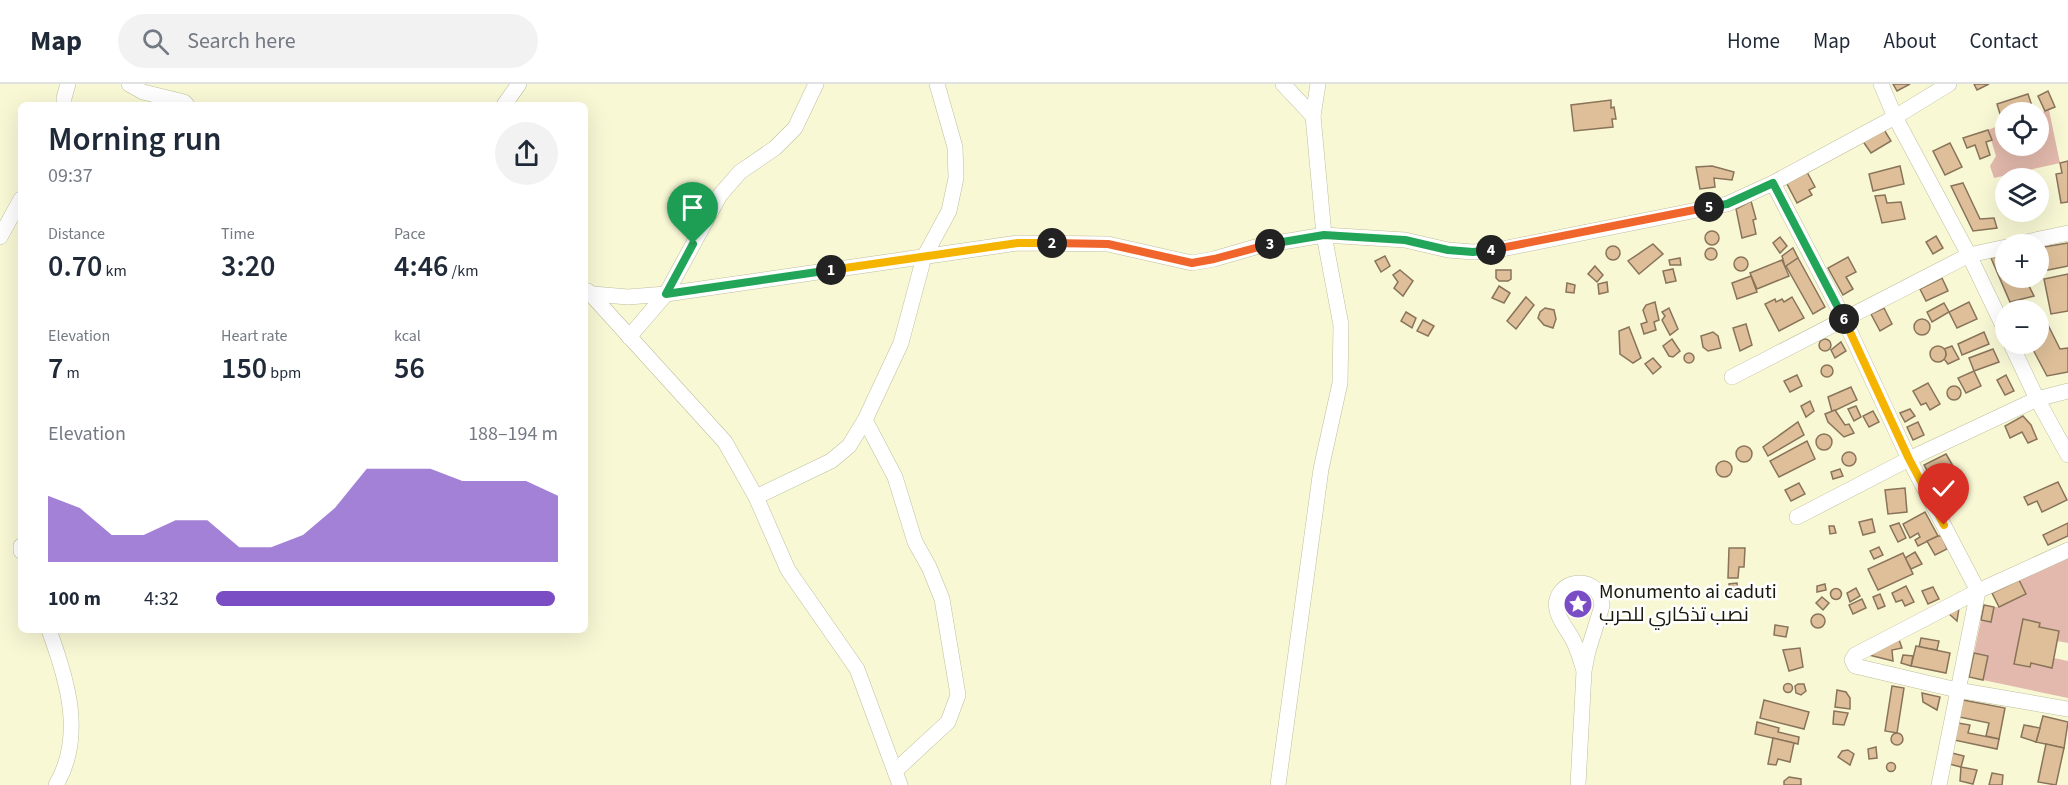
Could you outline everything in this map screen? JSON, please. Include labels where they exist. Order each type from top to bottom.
[{"type":"street","points":[[64,102],[68,84]]},
{"type":"street","points":[[129,84],[143,93],[184,102]]},
{"type":"street","points":[[506,102],[519,84]]},
{"type":"street","points":[[629,337],[666,294],[720,195],[740,172],[775,148],[795,128],[816,84]]},
{"type":"street","points":[[756,497],[831,461],[849,446],[865,420],[901,343],[924,257],[949,211],[956,178],[955,147],[937,84]]},
{"type":"street","points":[[1283,84],[1313,116]]},
{"type":"street","points":[[1278,785],[1321,469],[1340,383],[1341,325],[1324,235],[1313,116],[1318,84]]},
{"type":"street","points":[[1881,84],[1895,117],[1970,255],[1995,308]]},
{"type":"street","points":[[589,292],[628,297],[666,294],[1018,243],[1108,244],[1192,263],[1259,246],[1324,235],[1405,240],[1448,250],[1481,251],[1727,204],[1773,183],[1895,117],[1949,84]]},
{"type":"street","points":[[1773,183],[1844,319],[1909,459],[1978,591],[1939,785]]},
{"type":"street","points":[[0,237],[18,204]]},
{"type":"street","points":[[2049,237],[2068,233]]},
{"type":"street","points":[[1732,377],[1970,255],[1995,249]]},
{"type":"street","points":[[589,292],[725,442],[756,497],[788,570],[857,669],[898,778],[948,722],[958,695],[942,599],[929,567],[915,542],[895,477],[865,420]]},
{"type":"street","points":[[2016,354],[2068,455]]},
{"type":"street","points":[[1797,517],[1909,459],[2037,399],[2068,391]]},
{"type":"street","points":[[2068,550],[1978,591],[1855,655],[1852,660],[1855,666],[1957,690],[2068,709]]},
{"type":"street","points":[[1578,785],[1584,671],[1600,613],[1601,600],[1596,590],[1577,583],[1566,586],[1558,596],[1557,609],[1574,642],[1584,671]]},
{"type":"street","points":[[50,633],[63,667],[72,741],[56,785]]},
{"type":"shaded area","points":[[2049,110],[2060,163],[2038,168],[1995,168],[1994,178],[1990,166],[1996,156],[2049,156]]},
{"type":"shaded area","points":[[1995,127],[1995,153],[1988,130]]},
{"type":"shaded area","points":[[2068,557],[2068,643],[2057,641],[2059,631],[2039,627],[2040,623],[2024,620],[2014,663],[2030,667],[2031,663],[2051,668],[2054,658],[2068,661],[2068,698],[1983,680],[1988,656],[1974,653],[1981,620],[1991,622],[1994,607],[1999,607],[2026,594],[2019,580]]},
{"type":"building","points":[[1893,84],[1910,84],[1897,91]]},
{"type":"building","points":[[1974,84],[1989,84],[1977,90]]},
{"type":"building","points":[[2048,91],[2055,107],[2049,109],[2049,102],[2041,102],[2038,96]]},
{"type":"building","points":[[2028,94],[2031,102],[2003,102]]},
{"type":"building","points":[[1611,100],[1611,108],[1614,107],[1616,119],[1612,119],[1613,127],[1574,131],[1571,105]]},
{"type":"building","points":[[1883,128],[1891,141],[1871,153],[1862,140]]},
{"type":"building","points":[[1988,130],[1992,140],[1986,142],[1990,155],[1980,159],[1975,145],[1967,148],[1963,138]]},
{"type":"building","points":[[1950,143],[1962,167],[1945,175],[1933,151]]},
{"type":"building","points":[[2068,161],[2068,202],[2061,203],[2056,174],[2062,173],[2060,163]]},
{"type":"building","points":[[1712,166],[1734,172],[1732,180],[1714,178],[1715,187],[1700,189],[1696,167]]},
{"type":"building","points":[[1900,166],[1904,184],[1873,191],[1869,174]]},
{"type":"building","points":[[1807,172],[1815,187],[1809,190],[1812,195],[1797,203],[1786,182]]},
{"type":"building","points":[[1963,183],[1980,219],[1994,218],[1997,228],[1973,231],[1951,186]]},
{"type":"building","points":[[1885,195],[1887,203],[1901,202],[1905,219],[1882,223],[1875,196]]},
{"type":"building","points":[[1751,201],[1756,219],[1753,220],[1756,234],[1742,238],[1736,209]]},
{"type":"building","points":[[1712,231],[1717,233],[1719,238],[1717,243],[1712,245],[1707,243],[1705,238],[1707,233]]},
{"type":"building","points":[[1936,236],[1943,248],[1933,254],[1926,242]]},
{"type":"building","points":[[1780,237],[1787,246],[1780,253],[1773,243]]},
{"type":"building","points":[[2068,243],[2068,266],[2049,270],[2049,246]]},
{"type":"building","points":[[1653,244],[1663,254],[1639,274],[1628,261]]},
{"type":"building","points":[[1610,246],[1616,246],[1620,253],[1616,260],[1610,260],[1606,256],[1606,250]]},
{"type":"building","points":[[1713,248],[1717,254],[1713,260],[1709,260],[1705,252]]},
{"type":"building","points":[[1793,248],[1798,258],[1785,267],[1782,256]]},
{"type":"building","points":[[1385,256],[1390,266],[1381,272],[1375,261]]},
{"type":"building","points":[[1741,257],[1746,259],[1748,264],[1746,269],[1741,271],[1736,269],[1734,264],[1736,259]]},
{"type":"building","points":[[1848,257],[1856,272],[1846,277],[1853,289],[1843,295],[1828,268]]},
{"type":"building","points":[[1680,258],[1681,265],[1670,265],[1669,260]]},
{"type":"building","points":[[1798,258],[1825,307],[1813,314],[1786,266]]},
{"type":"building","points":[[1782,260],[1789,276],[1757,289],[1750,273]]},
{"type":"building","points":[[1595,266],[1603,275],[1597,282],[1588,274]]},
{"type":"building","points":[[1673,269],[1676,281],[1666,283],[1663,271]]},
{"type":"building","points":[[1400,270],[1413,281],[1403,296],[1394,288],[1398,282],[1393,275]]},
{"type":"building","points":[[1496,270],[1511,270],[1511,279],[1499,281],[1496,278]]},
{"type":"building","points":[[2068,274],[2068,311],[2051,314],[2046,288],[2049,288],[2049,278]]},
{"type":"building","points":[[1751,276],[1757,292],[1737,299],[1732,283]]},
{"type":"building","points":[[1942,278],[1948,291],[1926,301],[1920,289]]},
{"type":"building","points":[[1607,282],[1608,292],[1599,294],[1598,284]]},
{"type":"building","points":[[1567,283],[1575,285],[1574,293],[1566,292]]},
{"type":"building","points":[[1499,286],[1510,293],[1504,303],[1492,298]]},
{"type":"building","points":[[2004,288],[2030,288],[2034,296],[2018,300],[2009,300]]},
{"type":"building","points":[[1526,297],[1534,305],[1516,329],[1507,321]]},
{"type":"building","points":[[1792,297],[1804,318],[1779,331],[1765,304],[1775,299],[1776,302],[1782,299],[1784,302]]},
{"type":"building","points":[[1655,302],[1659,320],[1654,322],[1656,330],[1644,334],[1641,324],[1647,322],[1643,310],[1646,305]]},
{"type":"building","points":[[1969,302],[1977,319],[1957,328],[1949,312]]},
{"type":"building","points":[[1944,303],[1949,312],[1932,322],[1927,312]]},
{"type":"building","points":[[1545,308],[1554,310],[1556,319],[1553,328],[1544,325],[1538,318],[1540,312]]},
{"type":"building","points":[[1669,308],[1678,329],[1670,335],[1662,320],[1665,316],[1662,312]]},
{"type":"building","points":[[1884,308],[1892,324],[1880,331],[1871,314]]},
{"type":"building","points":[[1406,312],[1416,318],[1412,328],[1401,321]]},
{"type":"building","points":[[1922,319],[1930,327],[1922,335],[1914,327]]},
{"type":"building","points":[[1423,320],[1434,326],[1428,336],[1417,331]]},
{"type":"building","points":[[1746,324],[1752,345],[1740,351],[1733,328]]},
{"type":"building","points":[[1629,327],[1641,358],[1633,363],[1620,354],[1619,331]]},
{"type":"building","points":[[2049,327],[2060,349],[2068,348],[2068,372],[2047,376],[2035,354],[2049,354]]},
{"type":"building","points":[[1713,332],[1718,336],[1721,348],[1708,351],[1703,347],[1701,336]]},
{"type":"building","points":[[1984,332],[1989,344],[1962,355],[1958,344]]},
{"type":"building","points":[[1672,339],[1680,351],[1673,357],[1669,356],[1663,346]]},
{"type":"building","points":[[1825,339],[1831,345],[1825,351],[1819,345]]},
{"type":"building","points":[[1841,342],[1846,351],[1835,358],[1831,350]]},
{"type":"building","points":[[1938,346],[1944,348],[1946,354],[1944,360],[1938,362],[1932,360],[1930,354],[1932,348]]},
{"type":"building","points":[[1952,346],[1959,359],[1948,364],[1944,359],[1946,355],[1944,349]]},
{"type":"building","points":[[1993,349],[1999,362],[1974,371],[1969,358]]},
{"type":"building","points":[[1689,353],[1693,354],[1693,362],[1689,363],[1685,362],[1684,358],[1685,354]]},
{"type":"building","points":[[1653,358],[1661,367],[1653,374],[1645,364]]},
{"type":"building","points":[[1829,365],[1833,371],[1829,377],[1825,377],[1821,369]]},
{"type":"building","points":[[1974,371],[1981,386],[1966,393],[1958,378]]},
{"type":"building","points":[[1797,375],[1802,386],[1790,392],[1784,381]]},
{"type":"building","points":[[2006,375],[2014,391],[2005,395],[1997,380]]},
{"type":"building","points":[[1928,383],[1940,404],[1930,410],[1926,403],[1921,405],[1913,391]]},
{"type":"building","points":[[1954,386],[1959,388],[1961,393],[1959,398],[1954,400],[1949,398],[1947,393],[1949,388]]},
{"type":"building","points":[[1851,387],[1857,400],[1832,412],[1828,397]]},
{"type":"building","points":[[1810,401],[1814,411],[1806,417],[1801,406]]},
{"type":"building","points":[[1856,406],[1861,417],[1854,421],[1848,409]]},
{"type":"building","points":[[1910,409],[1915,416],[1905,422],[1900,413]]},
{"type":"building","points":[[1835,410],[1845,425],[1849,424],[1854,433],[1844,437],[1828,422],[1825,414]]},
{"type":"building","points":[[1873,411],[1879,422],[1869,427],[1863,416]]},
{"type":"building","points":[[2023,416],[2031,425],[2037,439],[2028,443],[2022,432],[2010,438],[2005,426]]},
{"type":"building","points":[[1798,422],[1804,435],[1768,456],[1763,447]]},
{"type":"building","points":[[1918,422],[1924,435],[1913,440],[1907,427]]},
{"type":"building","points":[[1824,434],[1830,436],[1832,442],[1830,448],[1824,450],[1818,448],[1816,442],[1818,436]]},
{"type":"building","points":[[1807,441],[1815,459],[1779,477],[1770,461]]},
{"type":"building","points":[[1744,446],[1750,448],[1752,454],[1750,460],[1744,462],[1738,460],[1736,454],[1738,448]]},
{"type":"building","points":[[1849,452],[1854,454],[1856,459],[1854,464],[1849,466],[1844,464],[1842,459],[1844,454]]},
{"type":"building","points":[[1946,454],[1953,466],[1931,477],[1924,465]]},
{"type":"building","points":[[1724,461],[1730,463],[1732,469],[1730,475],[1724,477],[1718,475],[1716,469],[1718,463]]},
{"type":"building","points":[[1840,469],[1843,476],[1833,479],[1831,472]]},
{"type":"building","points":[[2058,482],[2067,500],[2042,512],[2037,501],[2028,505],[2024,497]]},
{"type":"building","points":[[1799,483],[1805,494],[1791,501],[1785,490]]},
{"type":"building","points":[[1905,488],[1907,512],[1888,514],[1885,490]]},
{"type":"building","points":[[1925,512],[1938,536],[1918,546],[1915,540],[1920,537],[1918,533],[1910,538],[1903,524]]},
{"type":"building","points":[[1872,519],[1875,532],[1863,535],[1859,522]]},
{"type":"building","points":[[1899,523],[1906,538],[1898,542],[1890,526]]},
{"type":"building","points":[[2068,523],[2068,536],[2048,545],[2043,535]]},
{"type":"building","points":[[1829,526],[1834,526],[1836,533],[1830,534]]},
{"type":"building","points":[[1942,536],[1947,549],[1935,555],[1927,541]]},
{"type":"building","points":[[1879,547],[1883,555],[1874,559],[1870,551]]},
{"type":"building","points":[[1729,548],[1745,548],[1744,567],[1739,567],[1738,578],[1728,578]]},
{"type":"building","points":[[1915,552],[1922,564],[1911,569],[1905,558]]},
{"type":"building","points":[[1903,553],[1913,574],[1878,590],[1868,569]]},
{"type":"building","points":[[2019,580],[2026,594],[1999,607],[1992,593]]},
{"type":"building","points":[[1737,583],[1738,592],[1730,593],[1729,584]]},
{"type":"building","points":[[1825,584],[1826,590],[1817,592],[1817,586]]},
{"type":"building","points":[[1906,586],[1914,602],[1905,606],[1902,600],[1896,602],[1892,593]]},
{"type":"building","points":[[1933,587],[1939,599],[1928,604],[1922,591]]},
{"type":"building","points":[[1856,588],[1860,596],[1850,602],[1847,593]]},
{"type":"building","points":[[1836,589],[1840,590],[1840,598],[1836,599],[1832,598],[1831,594],[1832,590]]},
{"type":"building","points":[[1880,594],[1885,606],[1878,609],[1873,597]]},
{"type":"building","points":[[1822,597],[1829,603],[1823,610],[1816,603]]},
{"type":"building","points":[[1862,599],[1866,608],[1853,614],[1849,605]]},
{"type":"building","points":[[1984,605],[1994,607],[1991,622],[1981,620]]},
{"type":"building","points":[[1959,608],[1957,621],[1948,613]]},
{"type":"building","points":[[1815,614],[1821,614],[1825,621],[1821,628],[1815,628],[1811,624],[1811,618]]},
{"type":"building","points":[[2023,619],[2040,623],[2039,627],[2059,631],[2052,668],[2031,663],[2030,667],[2014,664]]},
{"type":"building","points":[[1775,625],[1788,627],[1786,637],[1774,635]]},
{"type":"building","points":[[1898,637],[1902,648],[1892,650],[1893,661],[1865,654]]},
{"type":"building","points":[[1921,638],[1939,641],[1937,650],[1919,647]]},
{"type":"building","points":[[1916,646],[1950,653],[1946,673],[1911,666]]},
{"type":"building","points":[[1800,648],[1803,667],[1789,671],[1783,650]]},
{"type":"building","points":[[1974,653],[1988,656],[1983,680],[1969,677]]},
{"type":"building","points":[[1903,655],[1913,656],[1911,666],[1901,663]]},
{"type":"building","points":[[1788,684],[1792,688],[1788,692],[1784,688]]},
{"type":"building","points":[[1804,684],[1806,691],[1801,695],[1796,693],[1795,686]]},
{"type":"building","points":[[1892,686],[1904,688],[1897,733],[1885,731]]},
{"type":"building","points":[[1837,690],[1846,692],[1850,698],[1850,709],[1835,707]]},
{"type":"building","points":[[1922,693],[1940,697],[1937,710],[1923,702]]},
{"type":"building","points":[[1764,700],[1809,712],[1804,729],[1760,718]]},
{"type":"building","points":[[1963,700],[2005,708],[1999,739],[1986,736],[1989,723],[1959,717]]},
{"type":"building","points":[[1834,711],[1848,713],[1844,725],[1833,724]]},
{"type":"building","points":[[2043,716],[2068,722],[2064,748],[2036,742]]},
{"type":"building","points":[[1757,722],[1779,728],[1778,732],[1799,737],[1798,744],[1755,734]]},
{"type":"building","points":[[1958,723],[1970,725],[1968,733],[1999,739],[1997,749],[1954,740]]},
{"type":"building","points":[[2024,725],[2040,728],[2036,742],[2021,737]]},
{"type":"building","points":[[1899,733],[1903,739],[1899,745],[1895,745],[1891,737]]},
{"type":"building","points":[[1773,738],[1794,743],[1790,762],[1778,759],[1776,765],[1768,764]]},
{"type":"building","points":[[2046,744],[2064,748],[2056,785],[2038,782]]},
{"type":"building","points":[[1876,747],[1877,758],[1869,759],[1868,749]]},
{"type":"building","points":[[1848,750],[1854,754],[1850,765],[1838,757],[1842,751]]},
{"type":"building","points":[[1952,753],[1964,756],[1961,767],[1949,764]]},
{"type":"building","points":[[1891,762],[1896,767],[1891,772],[1886,767]]},
{"type":"building","points":[[1961,767],[1977,770],[1973,784],[1960,781]]},
{"type":"building","points":[[1992,773],[2003,775],[2002,785],[1989,785]]},
{"type":"building","points":[[1789,777],[1801,779],[1801,785],[1784,785],[1784,781]]},
{"type":"place","name":"Monumento ai caduti نصب تذكاري للحرب","points":[[1578,604]]},
{"type":"route","points":[[693,244],[666,294],[1018,243],[1108,244],[1192,263],[1259,246],[1324,235],[1405,240],[1448,250],[1473,252],[1727,204],[1773,183],[1844,319],[1909,459],[1944,525]]}]
